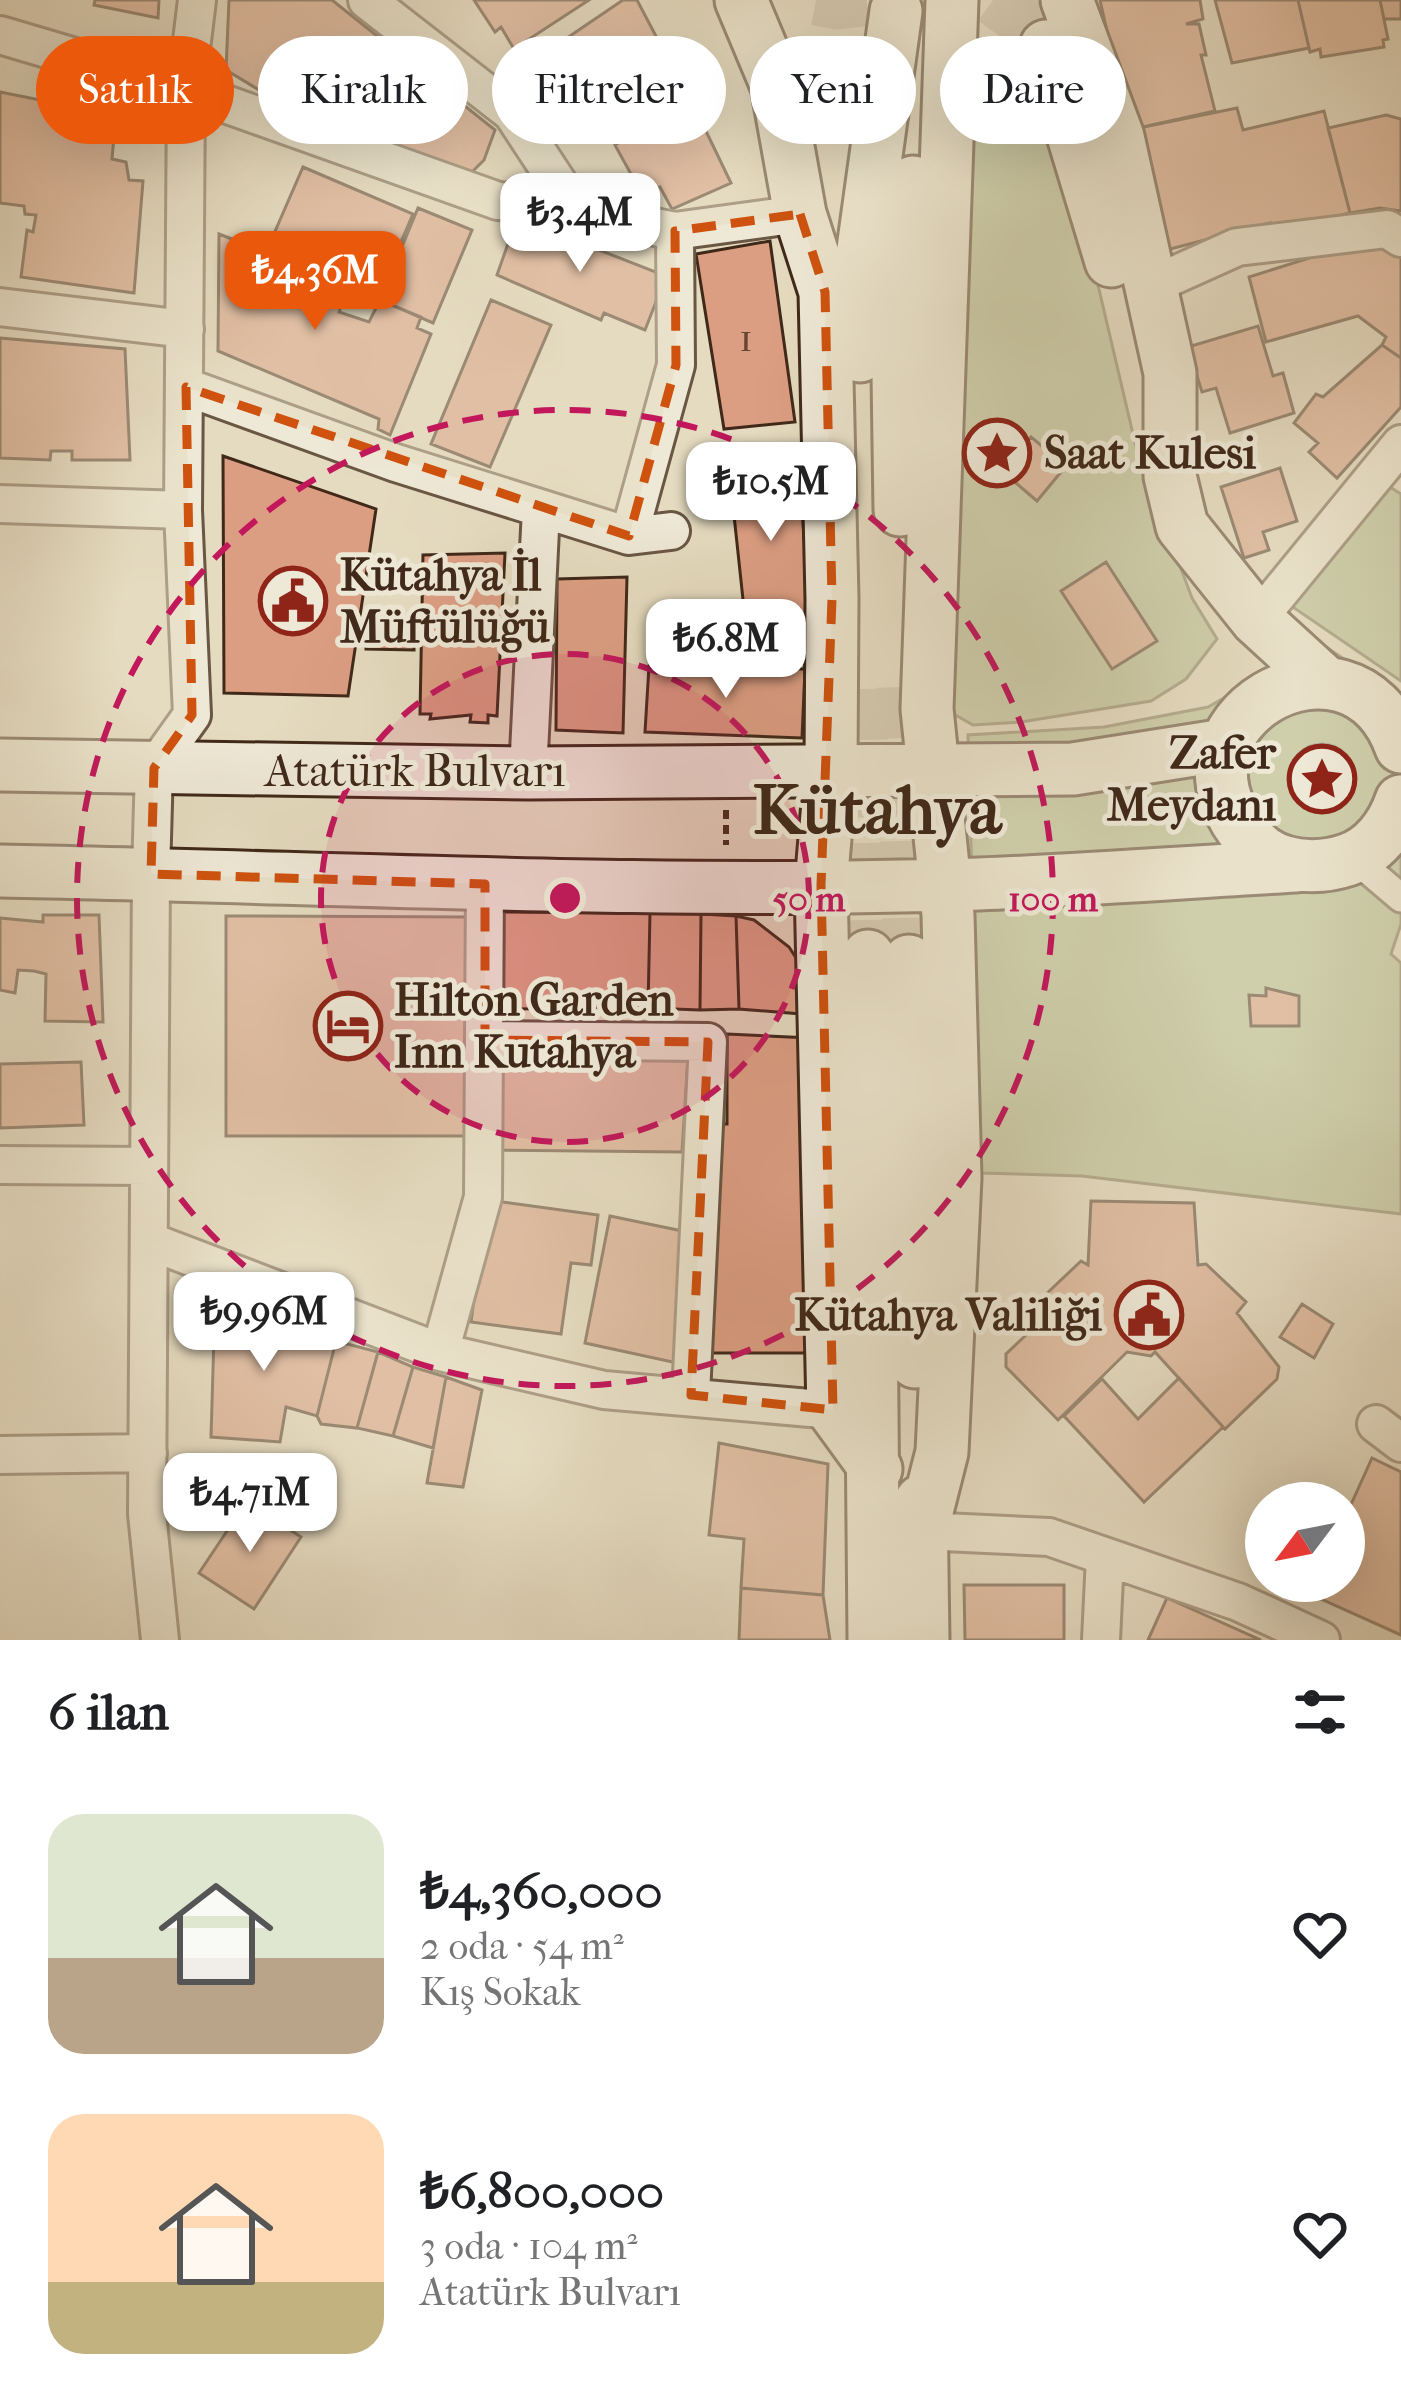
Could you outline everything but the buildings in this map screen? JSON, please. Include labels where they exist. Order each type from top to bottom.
[{"type":"main road","points":[[741,0],[777,86],[800,214],[825,292]]},
{"type":"main road","points":[[1067,0],[1118,137],[1170,373],[1170,476]]},
{"type":"main road","points":[[876,1469],[833,1410],[821,885],[830,767],[825,292],[840,194],[897,6]]},
{"type":"main road","points":[[897,6],[860,271],[882,688],[897,306],[925,108],[949,18]]},
{"type":"main road","points":[[922,1531],[942,1451],[955,1178],[946,884],[927,709],[949,18]]},
{"type":"main road","points":[[1077,144],[1182,526],[1257,620],[1325,682]]},
{"type":"main road","points":[[1296,866],[1260,850],[1233,821],[1221,784],[1225,746],[1246,709],[1282,686],[1325,682],[1349,688],[1396,730]]},
{"type":"main road","name":"Atatürk Bulvarı","points":[[0,765],[528,772],[1073,769],[1225,746]]},
{"type":"main road","points":[[0,871],[485,884],[946,884],[1326,866],[1384,836]]},
{"type":"main road","points":[[874,1640],[889,958],[922,1531],[923,1640]]},
{"type":"street","points":[[192,36],[196,0]]},
{"type":"street","points":[[367,0],[512,113],[577,212]]},
{"type":"street","points":[[0,35],[36,46]]},
{"type":"street","points":[[234,108],[498,201],[675,231],[800,214]]},
{"type":"street","points":[[160,1640],[148,1453],[151,874],[154,768],[192,715],[183,510],[186,144]]},
{"type":"street","points":[[1148,287],[1237,247],[1387,230],[1401,238]]},
{"type":"street","points":[[629,536],[676,365],[675,231]]},
{"type":"street","points":[[0,307],[185,328]]},
{"type":"street","points":[[186,388],[629,536],[671,530]]},
{"type":"street","points":[[1257,620],[1401,444]]},
{"type":"street","points":[[0,505],[183,510]]},
{"type":"street","points":[[528,772],[541,508]]},
{"type":"street","points":[[1384,836],[1401,898]]},
{"type":"street","points":[[440,1352],[483,1197],[485,884]]},
{"type":"street","points":[[485,1040],[708,1042],[691,1395]]},
{"type":"street","points":[[0,1165],[149,1166]]},
{"type":"street","points":[[149,1241],[440,1352],[604,1390],[833,1410]]},
{"type":"street","points":[[0,1455],[148,1453]]},
{"type":"street","points":[[922,1531],[1049,1537],[1238,1602],[1321,1640]]},
{"type":"street","points":[[1101,1640],[1105,1557]]},
{"type":"path","points":[[725,769],[727,885]]},
{"type":"highlighted area","points":[[800,214],[825,292],[832,599],[821,885],[833,1410],[691,1395],[708,1042],[485,1040],[485,884],[151,874],[154,768],[192,715],[186,387],[629,536],[676,365],[675,231]]},
{"type":"green space","points":[[956,144],[1062,144],[1137,451],[1192,598],[1217,639],[1186,679],[1151,701],[973,725],[950,712]]},
{"type":"green space","points":[[1390,487],[1401,494],[1401,681],[1287,603]]},
{"type":"green space","points":[[1320,643],[1401,697],[1401,924],[1391,954],[1401,963],[1401,1214],[1082,1176],[980,1173],[968,735],[1104,727],[1208,707]]},
{"type":"water","points":[[1322,744],[1345,754],[1355,777],[1345,800],[1322,810],[1299,800],[1289,777],[1299,754]]},
{"type":"tunnel","points":[[816,0],[837,4],[871,0]]},
{"type":"tunnel","points":[[993,0],[1037,36]]},
{"type":"tunnel","points":[[902,687],[909,961]]},
{"type":"tunnel","points":[[862,689],[868,956]]},
{"type":"place","name":"Saat Kulesi","points":[[997,453]]},
{"type":"place","name":"Kütahya İl Müftülüğü","points":[[293,601]]},
{"type":"place","name":"Zafer Meydanı","points":[[1322,779]]},
{"type":"place","name":"Hilton Garden Inn Kutahya","points":[[348,1026]]},
{"type":"place","name":"Kütahya Valiliği","points":[[1149,1315]]},
{"type":"district","name":"Kütahya","points":[[877,810]]}]
